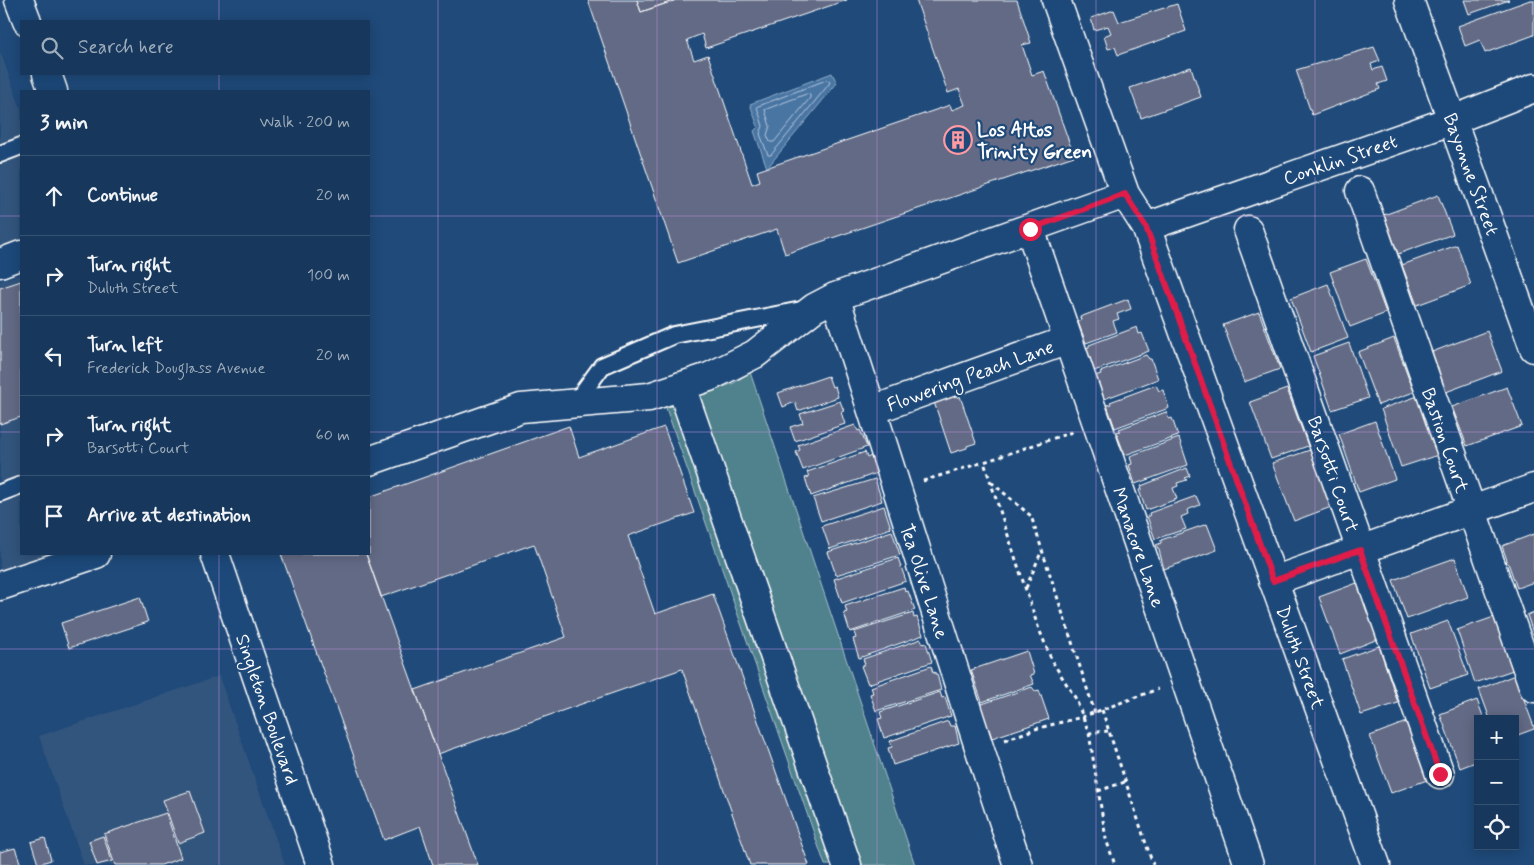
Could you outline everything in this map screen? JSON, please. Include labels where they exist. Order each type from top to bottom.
[{"type":"street","points":[[19,0],[27,20]]},
{"type":"street","name":"Duluth Street","points":[[1056,0],[1125,194],[1146,227],[1376,865]]},
{"type":"street","name":"Bayonne Street","points":[[1409,0],[1534,348]]},
{"type":"street","points":[[47,75],[53,90]]},
{"type":"street","name":"Conklin Street","points":[[1146,227],[1453,120],[1534,88]]},
{"type":"street","name":"Bastion Court","points":[[1360,191],[1534,688]]},
{"type":"street","points":[[370,461],[521,408],[649,397],[681,386],[709,376],[754,354],[824,302],[1125,194]]},
{"type":"street","name":"Manacore Lane","points":[[1030,229],[1249,865]]},
{"type":"street","name":"Barsotti Court","points":[[1248,230],[1440,774]]},
{"type":"street","points":[[0,263],[20,256]]},
{"type":"street","name":"Tea Olive Lane","points":[[824,302],[873,410],[896,490],[979,750],[1018,865]]},
{"type":"street","name":"Flowering Peach Lane","points":[[873,410],[1068,340]]},
{"type":"street","points":[[681,386],[847,865]]},
{"type":"street","points":[[1273,581],[1534,488]]},
{"type":"street","points":[[0,586],[93,555]]},
{"type":"street","name":"Singleton Boulevard","points":[[215,555],[320,865]]},
{"type":"lane","points":[[0,154],[20,146]]},
{"type":"lane","points":[[575,403],[602,366],[674,335],[824,302]]},
{"type":"lane","points":[[0,493],[20,485]]},
{"type":"path","points":[[896,490],[1096,423]]},
{"type":"path","points":[[984,462],[1025,589],[1052,661],[1076,699],[1089,733],[1106,839],[1115,865]]},
{"type":"path","points":[[991,482],[1031,516],[1095,713]]},
{"type":"path","points":[[1025,589],[1042,550]]},
{"type":"path","points":[[979,750],[1035,729],[1095,713],[1185,680]]},
{"type":"path","points":[[1102,710],[1153,865]]},
{"type":"path","points":[[1089,733],[1108,731]]},
{"type":"path","points":[[1098,791],[1125,782]]},
{"type":"shaded area","points":[[0,51],[20,106],[20,239],[0,247]]},
{"type":"shaded area","points":[[20,274],[20,555],[44,555],[0,570],[0,281]]},
{"type":"shaded area","points":[[219,676],[285,865],[84,865],[39,736]]},
{"type":"green space","points":[[750,372],[915,865],[825,865],[666,408],[734,383]]},
{"type":"water","points":[[832,73],[837,83],[767,168],[754,131],[758,127],[750,104]]},
{"type":"building","name":"Los Altos Trinity Green","points":[[588,0],[637,0],[641,12],[676,0],[847,0],[706,48],[702,34],[687,40],[694,60],[708,55],[752,184],[760,181],[757,171],[950,105],[952,110],[965,105],[959,89],[948,93],[916,0],[1017,0],[1031,43],[1022,45],[1032,75],[1044,71],[1074,156],[785,254],[777,229],[678,263]]},
{"type":"building","points":[[637,0],[676,0],[641,12]]},
{"type":"building","points":[[1464,0],[1509,0],[1469,14]]},
{"type":"building","points":[[1534,0],[1534,35],[1485,53],[1480,40],[1465,46],[1458,26]]},
{"type":"building","points":[[1177,4],[1186,31],[1118,55],[1115,47],[1108,49],[1104,36],[1111,33],[1108,26],[1094,30],[1091,18],[1114,10],[1119,22]]},
{"type":"building","points":[[1374,47],[1380,61],[1371,64],[1373,70],[1382,67],[1387,81],[1378,84],[1380,89],[1312,115],[1296,70]]},
{"type":"building","points":[[1191,67],[1201,97],[1141,118],[1130,88]]},
{"type":"building","points":[[1438,195],[1453,234],[1398,254],[1384,215]]},
{"type":"building","points":[[1457,245],[1471,285],[1417,305],[1402,265]]},
{"type":"building","points":[[1366,259],[1386,313],[1350,327],[1330,272]]},
{"type":"building","points":[[20,281],[20,417],[0,424],[0,288]]},
{"type":"building","points":[[1328,284],[1348,338],[1311,352],[1291,298]]},
{"type":"building","points":[[1128,299],[1131,309],[1117,314],[1119,319],[1113,321],[1117,332],[1086,343],[1078,322],[1081,320],[1080,317]]},
{"type":"building","points":[[1259,312],[1280,369],[1244,382],[1223,325]]},
{"type":"building","points":[[1137,327],[1139,334],[1142,333],[1149,351],[1094,371],[1086,348],[1089,345]]},
{"type":"building","points":[[1487,331],[1502,371],[1446,392],[1432,352]]},
{"type":"building","points":[[1394,338],[1414,392],[1378,405],[1358,352]]},
{"type":"building","points":[[1349,343],[1368,398],[1332,410],[1313,356]]},
{"type":"building","points":[[1146,355],[1151,359],[1158,379],[1104,399],[1095,376],[1101,374],[1100,372]]},
{"type":"building","points":[[828,376],[832,387],[835,386],[838,397],[798,411],[795,402],[783,407],[778,393]]},
{"type":"building","points":[[1156,385],[1159,391],[1163,390],[1169,408],[1115,428],[1107,405],[1111,404],[1110,402]]},
{"type":"building","points":[[1507,387],[1522,426],[1467,446],[1452,407]]},
{"type":"building","points":[[1287,389],[1308,446],[1271,459],[1250,402]]},
{"type":"building","points":[[956,394],[958,398],[960,396],[976,443],[951,453],[934,402]]},
{"type":"building","points":[[1418,396],[1438,455],[1401,467],[1381,409]]},
{"type":"building","points":[[840,401],[844,411],[841,412],[845,424],[795,441],[790,427],[803,423],[800,414]]},
{"type":"building","points":[[1166,412],[1169,419],[1172,418],[1178,436],[1125,455],[1116,432],[1120,431],[1119,429]]},
{"type":"building","points":[[1375,421],[1395,479],[1359,492],[1339,434]]},
{"type":"building","points":[[855,425],[858,431],[860,430],[867,447],[803,470],[796,452],[800,450],[798,445]]},
{"type":"building","points":[[569,426],[579,457],[664,427],[694,513],[628,536],[655,614],[713,594],[809,865],[750,865],[682,669],[438,754],[415,690],[566,637],[534,544],[381,597],[366,555],[370,555],[370,497]]},
{"type":"building","points":[[1179,438],[1188,465],[1135,484],[1129,465],[1132,464],[1130,456]]},
{"type":"building","points":[[1310,450],[1331,507],[1294,521],[1272,463]]},
{"type":"building","points":[[865,452],[867,458],[871,456],[877,473],[811,496],[805,478],[809,477],[807,472]]},
{"type":"building","points":[[1187,468],[1190,476],[1185,478],[1187,480],[1177,483],[1178,486],[1173,488],[1177,499],[1146,510],[1139,490],[1142,489],[1141,486]]},
{"type":"building","points":[[875,479],[882,501],[821,521],[813,498]]},
{"type":"building","points":[[1196,496],[1200,505],[1187,510],[1188,514],[1181,517],[1186,529],[1155,539],[1147,516],[1150,516],[1149,513]]},
{"type":"building","points":[[884,506],[891,528],[830,549],[822,526]]},
{"type":"building","points":[[1207,524],[1217,550],[1164,569],[1156,545],[1161,543],[1161,540]]},
{"type":"building","points":[[892,531],[900,555],[836,575],[828,552]]},
{"type":"building","points":[[1534,534],[1534,582],[1517,588],[1502,546]]},
{"type":"building","points":[[281,555],[366,555],[478,865],[433,865],[420,826],[384,840]]},
{"type":"building","points":[[898,558],[906,581],[842,603],[834,579]]},
{"type":"building","points":[[1455,558],[1468,597],[1407,619],[1393,580]]},
{"type":"building","points":[[1357,583],[1378,639],[1340,654],[1319,597]]},
{"type":"building","points":[[904,587],[905,592],[908,591],[915,610],[850,632],[844,613],[847,612],[845,606]]},
{"type":"building","points":[[140,597],[148,622],[69,648],[61,623]]},
{"type":"building","points":[[1534,612],[1534,636],[1527,615]]},
{"type":"building","points":[[913,613],[914,618],[917,617],[923,635],[859,658],[853,639],[856,638],[854,632]]},
{"type":"building","points":[[1494,617],[1513,670],[1475,683],[1457,630]]},
{"type":"building","points":[[1448,621],[1468,675],[1430,688],[1411,634]]},
{"type":"building","points":[[921,639],[923,644],[926,643],[932,662],[868,684],[861,666],[865,664],[863,659]]},
{"type":"building","points":[[1379,646],[1398,703],[1361,715],[1342,659]]},
{"type":"building","points":[[1027,651],[1034,674],[1030,675],[1034,684],[982,702],[971,670]]},
{"type":"building","points":[[931,666],[933,673],[937,674],[941,690],[876,711],[870,694],[873,693],[871,687]]},
{"type":"building","points":[[1515,675],[1534,729],[1519,735],[1519,715],[1489,715],[1479,689]]},
{"type":"building","points":[[1032,687],[1035,691],[1039,690],[1049,719],[992,738],[989,729],[987,730],[979,705]]},
{"type":"building","points":[[940,692],[942,698],[945,697],[951,716],[884,738],[878,719],[882,718],[880,712]]},
{"type":"building","points":[[1477,700],[1483,715],[1474,715],[1474,763],[1460,768],[1440,714]]},
{"type":"building","points":[[948,721],[950,726],[955,726],[959,743],[893,765],[888,748],[892,747],[890,741]]},
{"type":"building","points":[[1406,722],[1427,780],[1391,793],[1370,736]]},
{"type":"building","points":[[190,791],[205,833],[178,843],[163,800]]},
{"type":"building","points":[[166,813],[181,858],[161,865],[115,865],[104,834]]},
{"type":"building","points":[[103,836],[112,861],[97,865],[89,841]]},
{"type":"building","points":[[45,838],[51,860],[38,864],[31,842]]},
{"type":"building","points":[[15,848],[21,865],[0,865],[0,852]]},
{"type":"place","name":"Los Altos Trinity Green","points":[[958,140]]},
{"type":"route","points":[[1030,229],[1125,194],[1146,227],[1273,581],[1360,550],[1440,774]]}]
